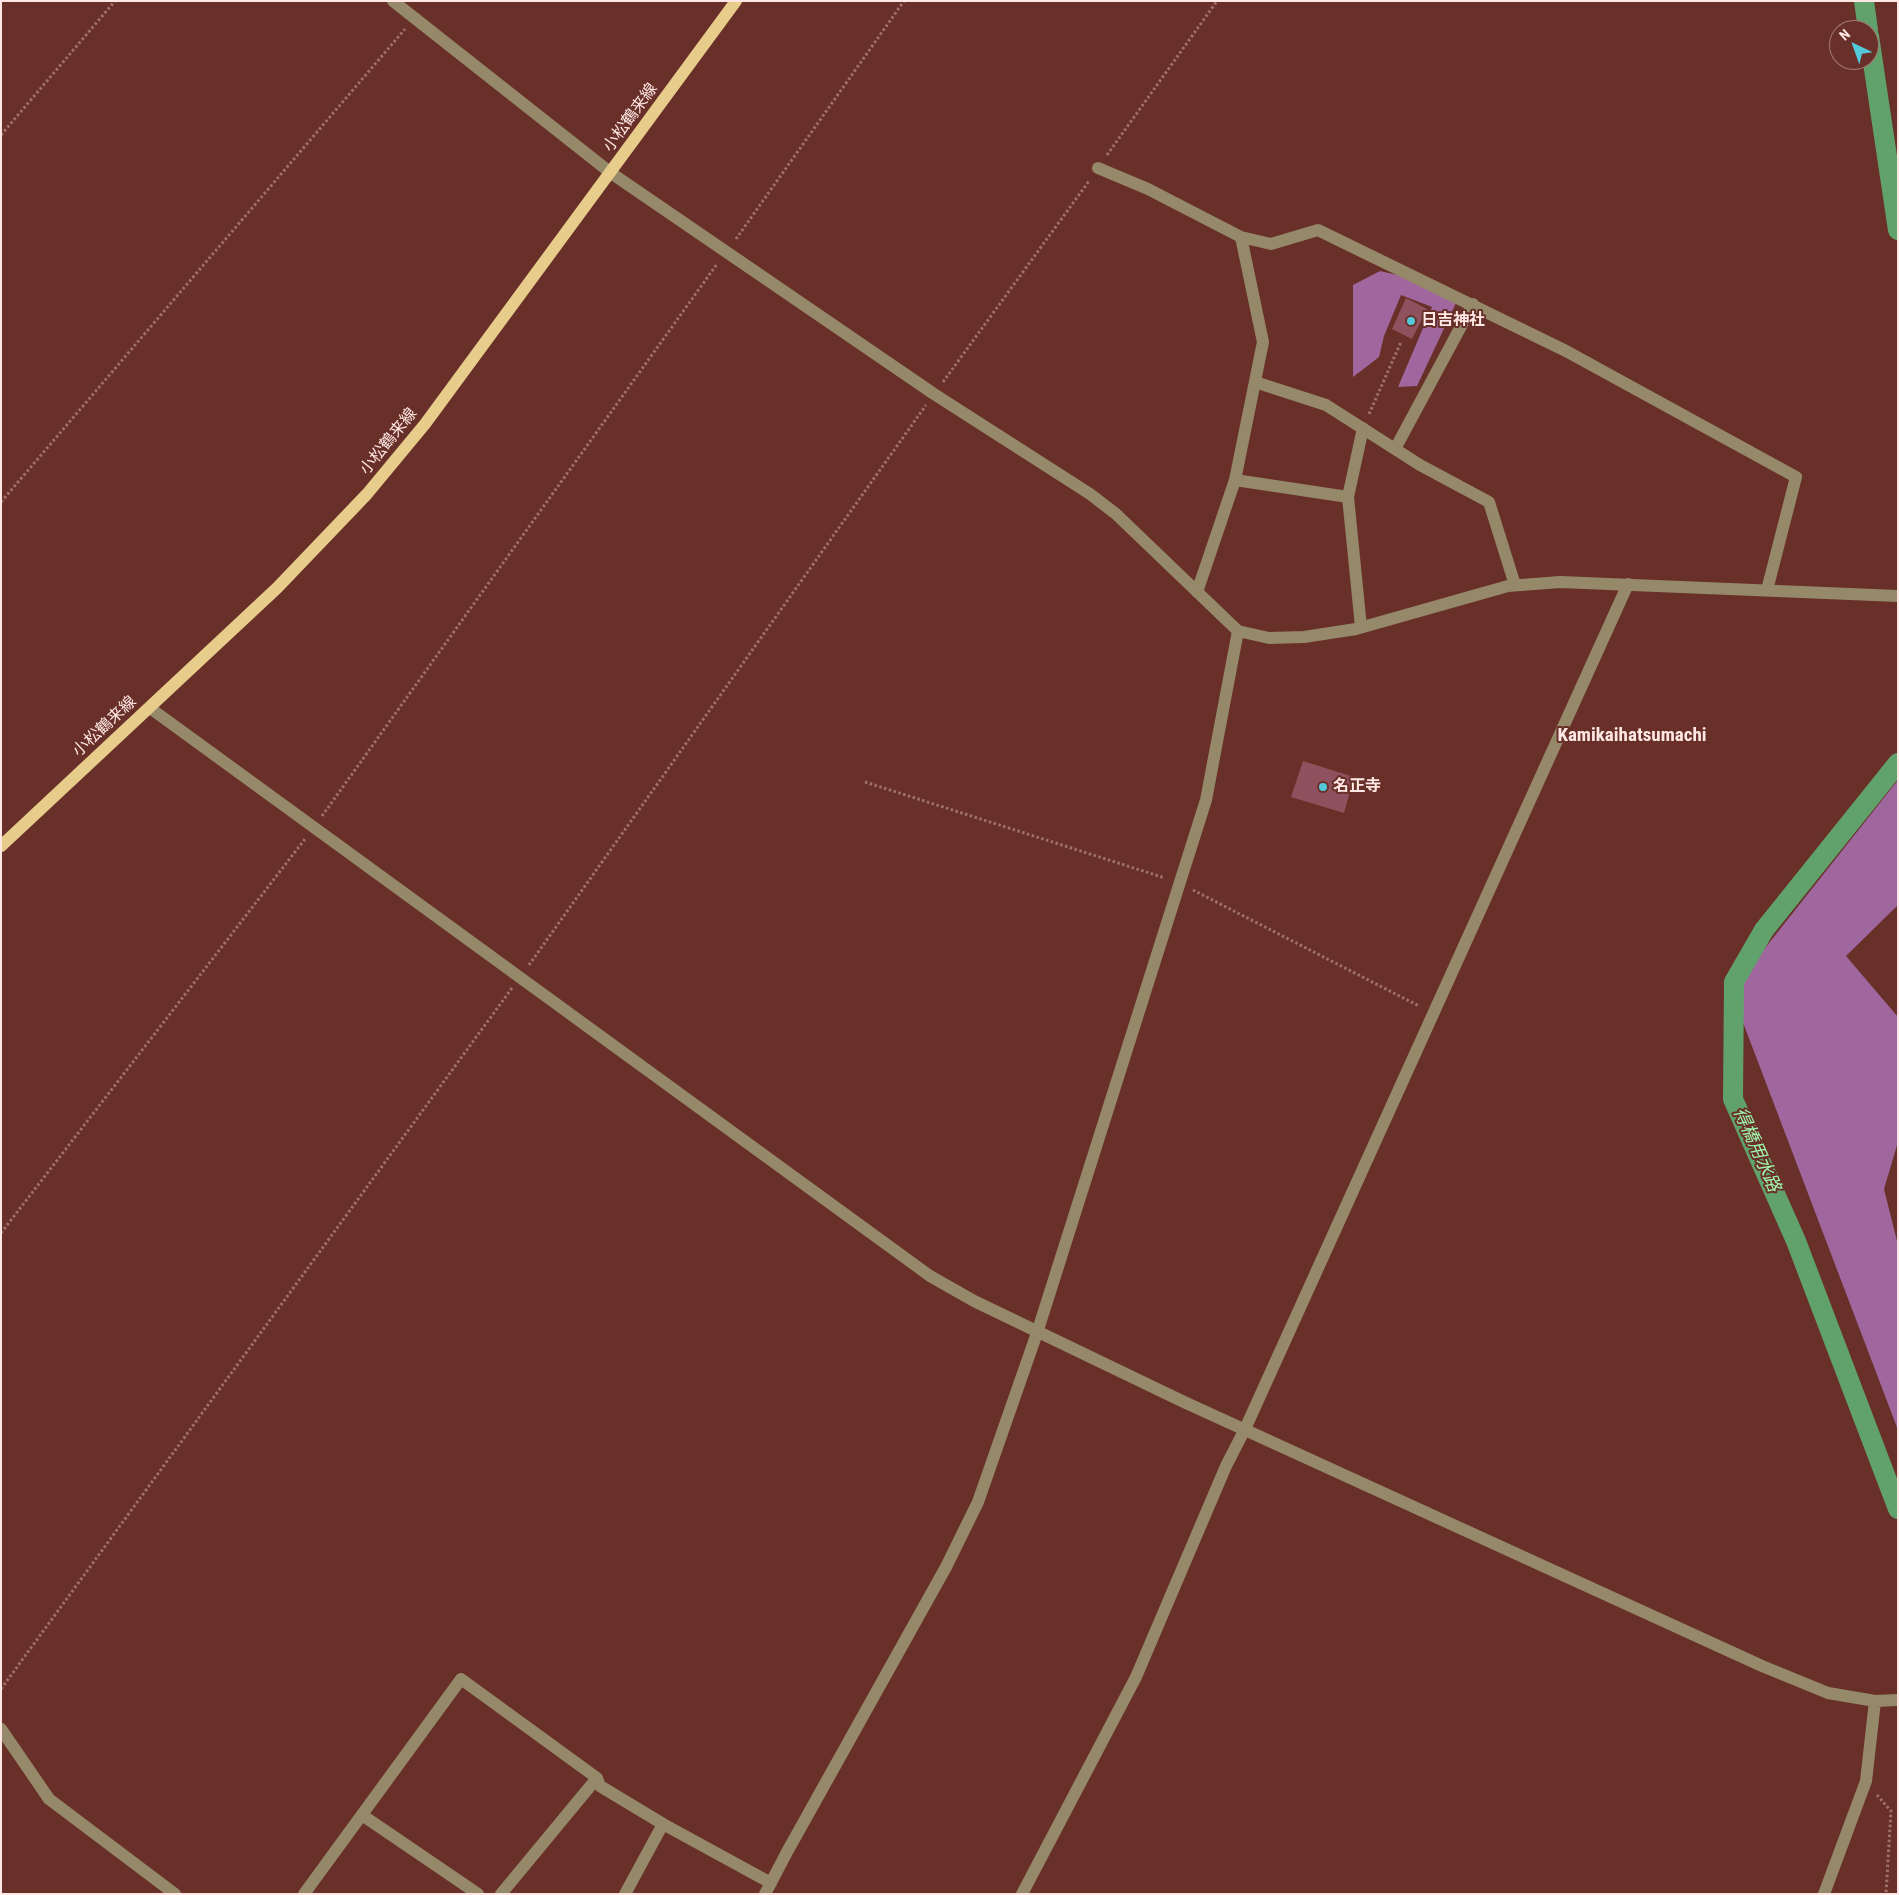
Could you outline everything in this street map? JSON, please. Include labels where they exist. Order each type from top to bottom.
[{"type":"main road","name":"小松鶴来線","points":[[1,846],[277,588],[367,494],[425,424],[736,1]]},
{"type":"street","points":[[392,1],[611,173],[934,394],[1090,494],[1116,514],[1238,631],[1269,638],[1304,637],[1361,627],[1508,586],[1560,582],[1898,596]]},
{"type":"street","points":[[1098,168],[1148,190],[1241,237],[1271,244],[1318,230],[1566,351],[1796,477],[1767,590]]},
{"type":"street","points":[[1197,592],[1235,480],[1263,342],[1241,237]]},
{"type":"street","points":[[1395,449],[1473,304]]},
{"type":"street","points":[[1255,382],[1326,405],[1420,465],[1489,502],[1515,585]]},
{"type":"street","points":[[1361,627],[1348,497],[1362,428]]},
{"type":"street","points":[[1235,480],[1348,497]]},
{"type":"street","points":[[1022,1894],[1136,1677],[1226,1466],[1245,1429],[1628,584]]},
{"type":"street","points":[[304,1894],[461,1679],[597,1778],[600,1786],[768,1888],[786,1852],[946,1567],[978,1502],[1037,1333],[1206,800],[1238,631]]},
{"type":"street","points":[[150,708],[705,1113],[808,1185],[930,1276],[974,1301],[1037,1333],[1796,1681],[1828,1692],[1875,1701],[1898,1700]]},
{"type":"street","points":[[1824,1894],[1866,1781],[1875,1701]]},
{"type":"street","points":[[1,1729],[49,1799],[175,1894]]},
{"type":"street","points":[[502,1894],[597,1778]]},
{"type":"street","points":[[362,1815],[478,1894]]},
{"type":"street","points":[[625,1894],[663,1824]]},
{"type":"path","points":[[1,134],[115,1]]},
{"type":"path","points":[[1,1232],[313,828],[904,1]]},
{"type":"path","points":[[1,1689],[520,978],[934,394],[1217,1]]},
{"type":"path","points":[[1,502],[413,19]]},
{"type":"path","points":[[1362,428],[1401,342]]},
{"type":"path","points":[[865,782],[1179,883],[1433,1013]]},
{"type":"path","points":[[1866,1781],[1891,1811],[1886,1894]]},
{"type":"shaded area","points":[[1380,271],[1397,275],[1456,303],[1417,386],[1398,387],[1432,307],[1401,295],[1384,336],[1379,357],[1353,377],[1353,285]]},
{"type":"shaded area","points":[[1898,780],[1898,905],[1846,956],[1898,1017],[1898,1142],[1884,1189],[1898,1245],[1898,1430],[1731,991]]},
{"type":"building","points":[[1406,298],[1427,309],[1412,339],[1392,329]]},
{"type":"building","name":"名正寺","points":[[1303,761],[1354,777],[1344,813],[1291,797]]},
{"type":"waterway","name":"得橋用水路","points":[[1864,1],[1867,20]]},
{"type":"waterway","name":"得橋用水路","points":[[1874,70],[1898,230]]},
{"type":"waterway","name":"得橋用水路","points":[[1898,763],[1764,930],[1734,982],[1733,1099],[1796,1241],[1898,1509]]},
{"type":"place","name":"日吉神社","points":[[1411,321]]},
{"type":"place","name":"名正寺","points":[[1323,787]]},
{"type":"district","name":"Kamikaihatsumachi","points":[[1632,736]]}]
